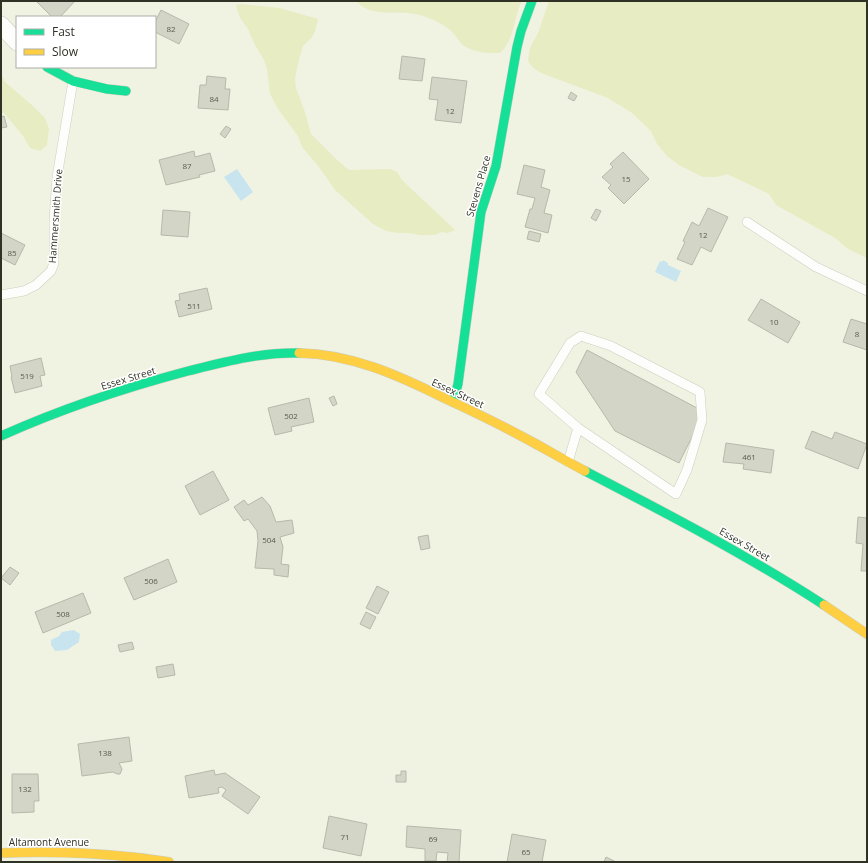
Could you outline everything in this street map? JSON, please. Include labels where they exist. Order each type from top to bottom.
[{"type":"main road","name":"Stevens Place","points":[[453,402],[458,384],[481,212],[496,166],[522,25],[532,1]]},
{"type":"main road","points":[[49,68],[73,82],[126,91]]},
{"type":"main road","name":"Essex Street","points":[[1,436],[85,403],[151,381],[224,362],[291,352],[333,356],[365,364],[399,377],[526,438],[568,462],[671,504],[713,538],[794,585],[867,634]]},
{"type":"main road","name":"Altamont Avenue","points":[[1,853],[72,851],[136,856],[169,862]]},
{"type":"street","points":[[1,25],[16,41]]},
{"type":"lane","name":"Hammersmith Drive","points":[[1,295],[24,291],[36,285],[51,271],[54,263],[54,220],[57,177],[73,82]]},
{"type":"lane","points":[[747,222],[816,267],[867,291]]},
{"type":"lane","points":[[581,336],[611,346],[700,392],[702,420],[687,470],[671,504],[578,428],[539,394],[570,343],[581,336]]},
{"type":"lane","points":[[568,462],[578,428]]},
{"type":"green space","points":[[356,1],[522,1],[511,35],[505,48],[500,53],[491,53],[473,50],[464,46],[447,27],[428,18],[412,13],[378,12],[362,7]]},
{"type":"green space","points":[[549,1],[867,1],[867,258],[848,249],[835,238],[776,205],[769,194],[727,174],[717,177],[703,177],[679,165],[667,156],[657,144],[651,131],[632,113],[608,98],[541,73],[533,68],[528,61],[530,48],[538,33]]},
{"type":"green space","points":[[242,4],[280,8],[318,19],[312,37],[303,46],[295,78],[296,88],[311,134],[349,170],[390,169],[397,172],[402,180],[455,230],[448,233],[442,232],[435,235],[420,235],[386,231],[373,224],[335,190],[319,167],[302,147],[298,136],[278,109],[270,94],[267,69],[264,60],[248,29],[240,18],[236,5]]},
{"type":"green space","points":[[1,73],[5,82],[45,118],[49,129],[47,145],[40,151],[30,148],[23,136],[4,113],[1,112]]},
{"type":"water","points":[[237,169],[253,192],[241,201],[224,177]]},
{"type":"water","points":[[663,260],[668,263],[668,265],[681,271],[676,282],[655,272],[660,261],[662,262]]},
{"type":"water","points":[[74,630],[80,634],[79,642],[67,650],[55,651],[51,645],[51,640],[59,636],[62,632]]},
{"type":"building","points":[[36,1],[75,1],[61,16],[51,16]]},
{"type":"building","points":[[161,10],[189,24],[179,44],[156,32],[156,20]]},
{"type":"building","points":[[402,56],[425,59],[422,81],[399,79]]},
{"type":"building","points":[[207,76],[226,78],[225,89],[230,89],[228,110],[198,108],[200,85],[206,85]]},
{"type":"building","points":[[432,77],[467,81],[461,123],[435,120],[438,100],[429,99]]},
{"type":"building","points":[[571,92],[577,96],[574,101],[568,98]]},
{"type":"building","points":[[4,116],[7,127],[1,128],[1,117]]},
{"type":"building","points":[[226,126],[231,129],[225,138],[220,134]]},
{"type":"building","points":[[194,151],[195,157],[210,153],[215,171],[199,175],[200,177],[166,185],[159,160]]},
{"type":"building","points":[[623,152],[649,179],[624,204],[608,188],[611,185],[602,177],[613,167],[610,164]]},
{"type":"building","points":[[524,165],[545,170],[541,187],[550,190],[544,213],[552,215],[548,233],[525,227],[535,198],[517,194]]},
{"type":"building","points":[[708,208],[728,217],[711,252],[701,247],[692,265],[677,259],[685,242],[683,241],[692,222],[699,226]]},
{"type":"building","points":[[596,209],[601,211],[596,221],[591,218]]},
{"type":"building","points":[[163,210],[190,212],[188,237],[161,235]]},
{"type":"building","points":[[529,231],[541,234],[539,242],[527,239]]},
{"type":"building","points":[[1,233],[25,245],[15,265],[1,258]]},
{"type":"building","points":[[207,288],[212,309],[179,317],[175,301],[180,300],[179,294]]},
{"type":"building","points":[[761,299],[800,322],[788,343],[748,320]]},
{"type":"building","points":[[851,319],[867,324],[867,350],[843,342]]},
{"type":"building","points":[[587,350],[699,409],[697,427],[679,463],[615,431],[576,372]]},
{"type":"building","points":[[41,358],[45,375],[40,376],[42,386],[15,393],[10,366]]},
{"type":"building","points":[[334,396],[337,404],[333,406],[329,398]]},
{"type":"building","points":[[309,398],[314,422],[291,427],[292,431],[275,435],[268,408]]},
{"type":"building","points":[[812,431],[832,439],[835,432],[867,444],[858,469],[805,448]]},
{"type":"building","points":[[726,443],[774,450],[771,473],[743,469],[744,464],[723,462]]},
{"type":"building","points":[[213,471],[229,500],[200,515],[185,486]]},
{"type":"building","points":[[262,497],[270,506],[276,522],[292,520],[294,533],[280,537],[283,547],[281,564],[289,565],[288,577],[274,575],[274,569],[255,568],[258,541],[257,531],[248,519],[244,521],[234,507],[244,500],[248,505]]},
{"type":"building","points":[[858,517],[867,518],[867,571],[861,571],[863,544],[856,543]]},
{"type":"building","points":[[428,535],[430,548],[421,550],[418,537]]},
{"type":"building","points":[[168,559],[177,582],[134,600],[124,578]]},
{"type":"building","points":[[10,567],[19,573],[10,585],[1,578]]},
{"type":"building","points":[[377,586],[389,592],[378,614],[366,608]]},
{"type":"building","points":[[83,593],[91,613],[43,633],[35,612]]},
{"type":"building","points":[[366,612],[376,617],[370,629],[360,624]]},
{"type":"building","points":[[132,642],[134,649],[120,652],[118,645]]},
{"type":"building","points":[[173,664],[175,675],[158,678],[156,667]]},
{"type":"building","points":[[129,737],[132,761],[119,763],[122,769],[120,774],[113,772],[82,776],[78,744]]},
{"type":"building","points":[[214,770],[215,775],[225,773],[260,797],[248,814],[222,796],[226,790],[222,787],[218,788],[219,793],[189,798],[185,776]]},
{"type":"building","points":[[401,771],[406,771],[406,782],[396,782],[396,775],[401,775]]},
{"type":"building","points":[[12,774],[38,774],[39,801],[34,801],[34,812],[12,813]]},
{"type":"building","points":[[329,816],[367,824],[361,856],[323,848]]},
{"type":"building","points":[[407,826],[461,830],[459,862],[447,862],[448,853],[437,852],[436,861],[425,861],[425,849],[406,847]]},
{"type":"building","points":[[512,834],[546,840],[542,862],[507,862]]},
{"type":"building","points":[[606,857],[616,862],[604,862]]},
{"type":"traffic: fast","points":[[453,402],[458,384],[481,212],[496,166],[517,47],[532,1]]},
{"type":"traffic: fast","points":[[49,68],[73,81],[107,89],[126,91]]},
{"type":"traffic: fast","points":[[1,436],[70,408],[117,392],[188,371],[243,358],[271,354],[299,353]]},
{"type":"traffic: fast","points":[[585,471],[736,552],[824,605]]},
{"type":"traffic: slow","points":[[299,353],[337,357],[374,367],[409,381],[531,441],[585,471]]},
{"type":"traffic: slow","points":[[824,605],[867,634]]},
{"type":"traffic: slow","points":[[1,853],[85,853],[169,862]]}]
